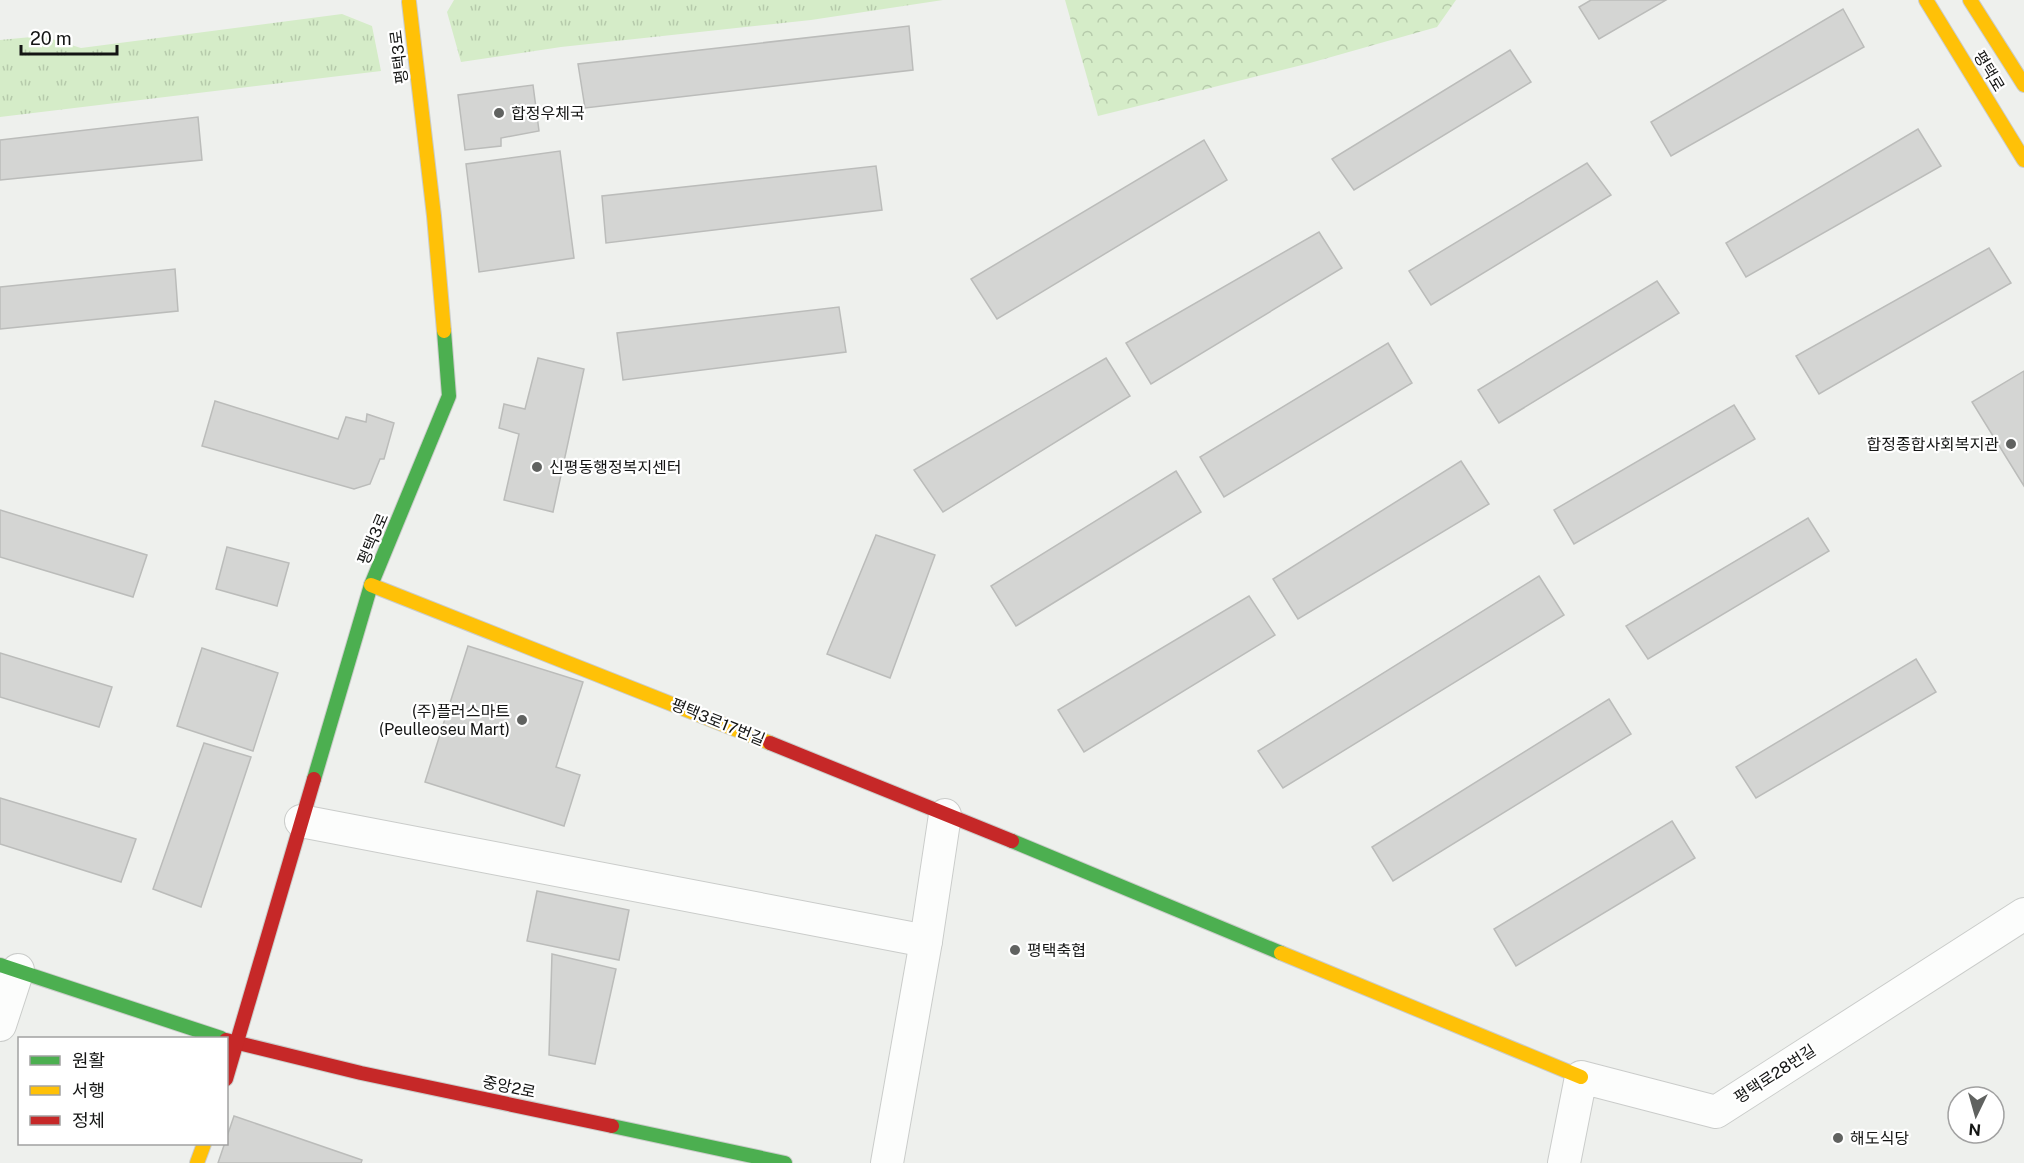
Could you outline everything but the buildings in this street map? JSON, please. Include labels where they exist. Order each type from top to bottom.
[{"type":"street","name":"평택로","points":[[1926,0],[2024,160]]},
{"type":"street","name":"평택로","points":[[1970,0],[2024,86]]},
{"type":"street","name":"평택3로","points":[[228,1068],[233,1042],[371,585],[449,396],[434,216],[409,1]]},
{"type":"street","name":"평택3로17번길","points":[[371,585],[876,785],[1581,1077]]},
{"type":"street","points":[[887,1163],[926,941],[945,815]]},
{"type":"street","points":[[301,821],[926,941]]},
{"type":"street","name":"평택로28번길","points":[[1581,1077],[1716,1112],[2024,914]]},
{"type":"street","points":[[0,1025],[9,967],[218,1037]]},
{"type":"street","name":"중앙2로","points":[[233,1042],[361,1073],[785,1163]]},
{"type":"street","points":[[1564,1163],[1581,1077]]},
{"type":"street","points":[[197,1163],[203,1145]]},
{"type":"green space","points":[[454,0],[943,0],[811,20],[561,47],[461,62],[447,12]]},
{"type":"green space","points":[[1065,0],[1456,0],[1437,27],[1310,63],[1098,116]]},
{"type":"green space","points":[[342,14],[372,26],[381,71],[0,117],[0,40],[42,36],[81,48]]},
{"type":"traffic: fast","points":[[314,779],[371,585],[449,396],[444,331]]},
{"type":"traffic: fast","points":[[1012,841],[1281,953]]},
{"type":"traffic: fast","points":[[0,965],[218,1037]]},
{"type":"traffic: fast","points":[[612,1126],[785,1163]]},
{"type":"traffic: slow","points":[[1926,0],[2024,160]]},
{"type":"traffic: slow","points":[[1970,0],[2024,85]]},
{"type":"traffic: slow","points":[[409,2],[434,216],[444,331]]},
{"type":"traffic: slow","points":[[371,585],[770,743]]},
{"type":"traffic: slow","points":[[1281,953],[1581,1077]]},
{"type":"traffic: slow","points":[[197,1163],[204,1145]]},
{"type":"traffic: jam","points":[[770,743],[1012,841]]},
{"type":"traffic: jam","points":[[228,1072],[314,779]]},
{"type":"traffic: jam","points":[[228,1040],[361,1073],[612,1126]]},
{"type":"place","name":"합정우체국","points":[[499,113]]},
{"type":"place","name":"합정종합사회복지관","points":[[2011,444]]},
{"type":"place","name":"신평동행정복지센터","points":[[537,467]]},
{"type":"place","name":"(주)플러스마트 (Peulleoseu Mart)","points":[[522,720]]},
{"type":"place","name":"평택축협","points":[[1015,950]]},
{"type":"place","name":"해도식당","points":[[1838,1138]]}]
